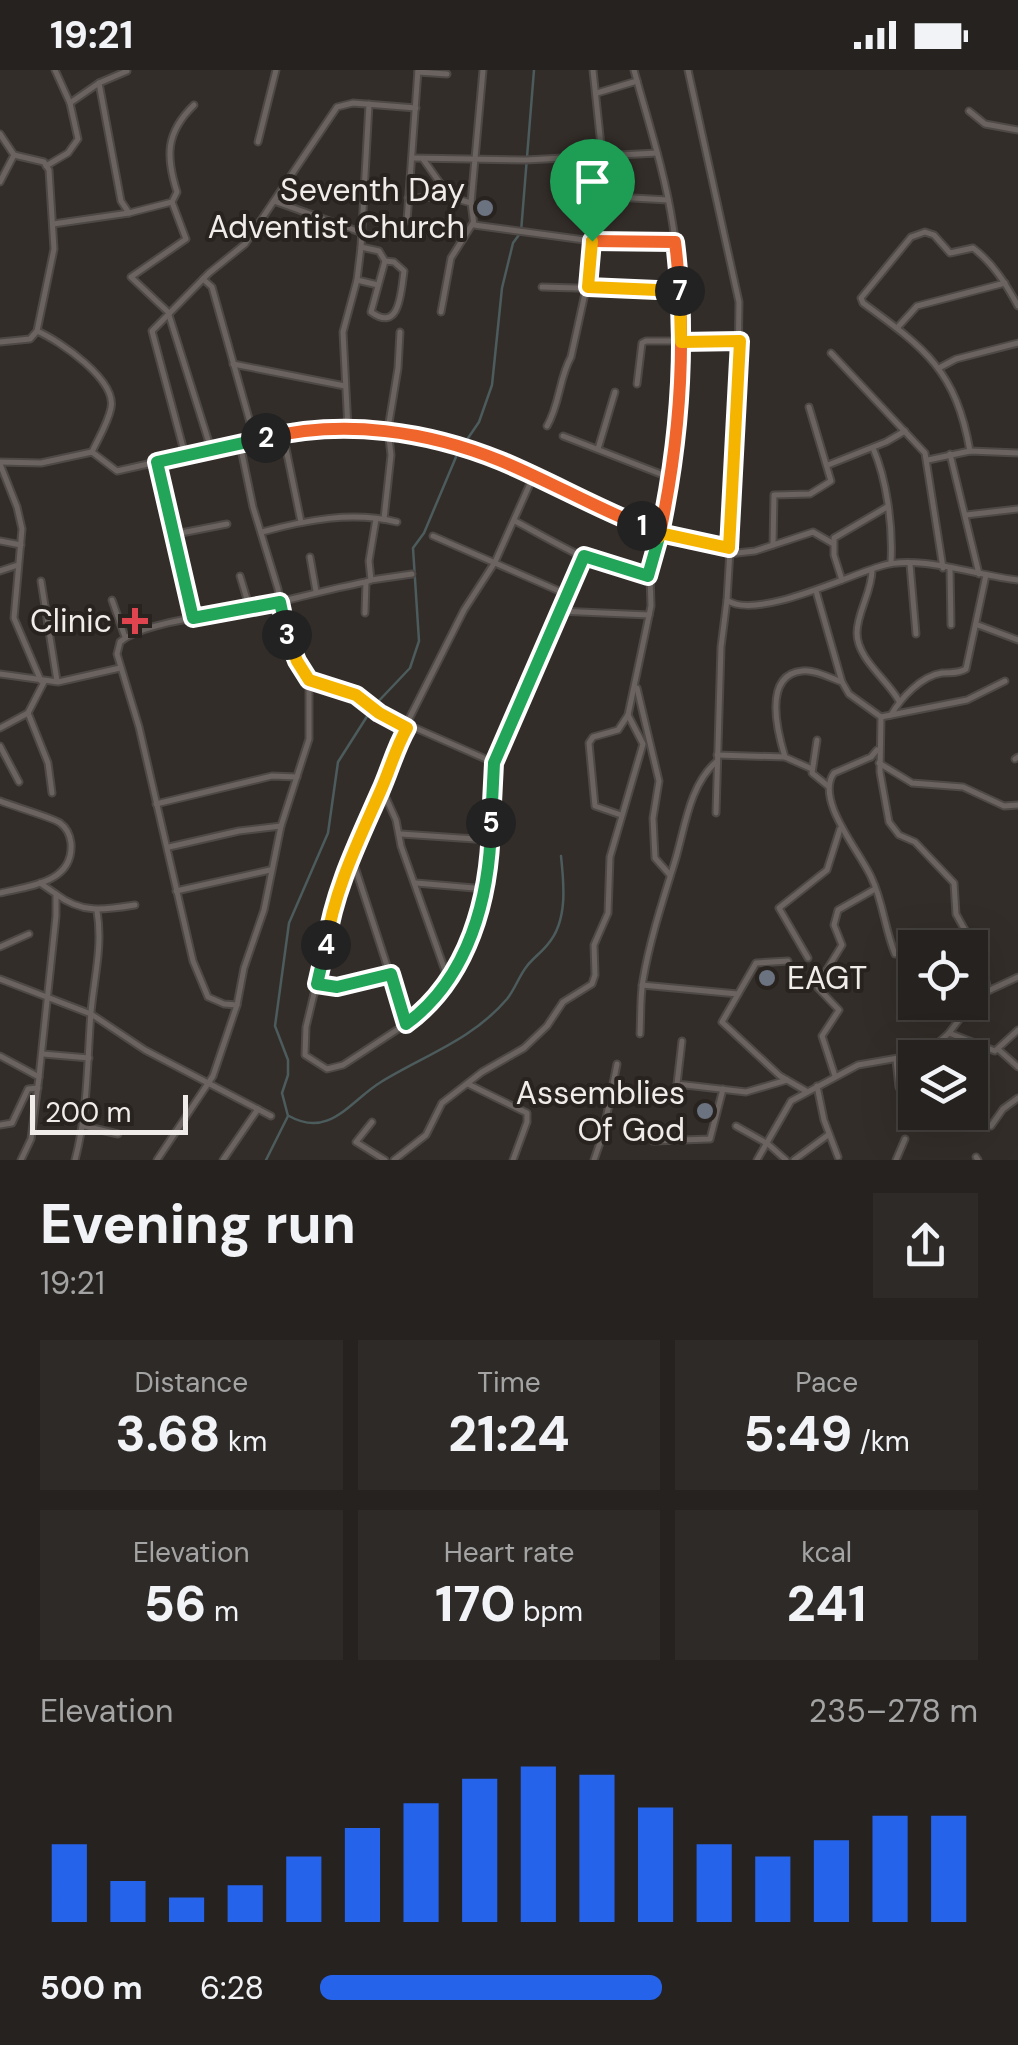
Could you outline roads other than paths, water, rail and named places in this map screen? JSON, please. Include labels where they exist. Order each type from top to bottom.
[{"type":"street","points":[[46,166],[68,154],[78,138],[70,103],[55,70]]},
{"type":"street","points":[[258,142],[276,70]]},
{"type":"street","points":[[441,312],[451,258],[473,223],[471,202],[482,70]]},
{"type":"street","points":[[546,426],[571,357],[588,287],[602,155],[593,70]]},
{"type":"street","points":[[621,815],[595,806],[588,743],[592,737],[618,730],[628,715],[635,686],[649,615],[650,574],[671,478],[681,342],[681,291],[668,200],[634,70]]},
{"type":"street","points":[[688,70],[738,291],[740,341],[727,600],[721,647],[716,813]]},
{"type":"street","points":[[70,103],[98,82],[127,71]]},
{"type":"street","points":[[407,222],[418,71],[447,74]]},
{"type":"street","points":[[597,93],[637,81]]},
{"type":"street","points":[[98,82],[121,201],[129,213]]},
{"type":"street","points":[[186,455],[151,334],[203,278],[245,244],[335,110],[346,103],[416,108]]},
{"type":"street","points":[[348,429],[343,332],[361,248],[369,104]]},
{"type":"street","points":[[194,105],[181,120],[169,151],[168,166],[177,192],[172,202],[186,239],[131,276],[168,312],[211,449]]},
{"type":"street","points":[[969,110],[985,124],[1018,130]]},
{"type":"street","points":[[0,134],[14,155],[35,158],[46,166],[53,224],[53,256],[37,331],[30,340],[0,342]]},
{"type":"street","points":[[413,158],[526,160],[657,153]]},
{"type":"street","points":[[0,182],[14,155]]},
{"type":"street","points":[[423,159],[450,197]]},
{"type":"street","points":[[598,196],[668,200]]},
{"type":"street","points":[[406,198],[450,197],[471,202]]},
{"type":"street","points":[[274,201],[360,232]]},
{"type":"street","points":[[53,224],[79,223],[172,202]]},
{"type":"street","points":[[473,223],[592,241],[675,242]]},
{"type":"street","points":[[970,451],[959,400],[939,368],[860,298],[916,234],[930,232],[952,253],[975,249],[1005,283],[1018,305]]},
{"type":"street","points":[[361,248],[379,250],[385,261],[370,312],[384,319],[398,311],[404,271],[394,262],[385,261]]},
{"type":"street","points":[[203,278],[212,287],[255,440]]},
{"type":"street","points":[[357,280],[378,285]]},
{"type":"street","points":[[897,328],[914,308],[1005,283]]},
{"type":"street","points":[[542,288],[681,291]]},
{"type":"street","points":[[37,331],[79,357],[108,388],[112,408],[92,452]]},
{"type":"street","points":[[365,612],[369,561],[391,455],[388,429],[400,332]]},
{"type":"street","points":[[636,384],[643,342],[740,341]]},
{"type":"street","points":[[939,368],[956,359],[1018,343]]},
{"type":"street","points":[[831,353],[928,460],[946,568],[950,626]]},
{"type":"street","points":[[233,364],[345,386]]},
{"type":"street","points":[[598,449],[615,392]]},
{"type":"street","points":[[773,544],[774,495],[806,494],[831,481],[809,407]]},
{"type":"street","points":[[0,728],[28,713],[43,681],[14,618],[21,519],[0,463],[42,463],[92,452],[117,470],[283,434],[388,429],[482,454],[660,533],[740,554],[813,532],[832,543],[842,580]]},
{"type":"street","points":[[828,465],[874,448],[905,431]]},
{"type":"street","points":[[283,434],[300,522]]},
{"type":"street","points":[[562,436],[671,478]]},
{"type":"street","points":[[157,1160],[212,1076],[237,1005],[244,968],[264,910],[281,826],[309,739],[309,680],[282,624],[280,602],[240,444]]},
{"type":"street","points":[[874,448],[887,507],[891,562]]},
{"type":"street","points":[[928,460],[970,451],[1018,453]]},
{"type":"street","points":[[891,715],[900,701],[938,674],[961,673],[966,669],[978,625],[983,575],[950,454]]},
{"type":"street","points":[[157,462],[193,618]]},
{"type":"street","points":[[533,476],[495,562],[464,610],[409,718],[340,886],[306,1027],[304,1052],[322,1067],[338,1068],[406,1024],[430,1004],[466,948],[486,888],[494,763],[584,556]]},
{"type":"street","points":[[832,543],[854,524],[887,507]]},
{"type":"street","points":[[966,515],[1018,509]]},
{"type":"street","points":[[262,532],[344,517],[397,522]]},
{"type":"street","points":[[515,521],[616,569],[650,574]]},
{"type":"street","points":[[176,534],[227,524]]},
{"type":"street","points":[[433,536],[566,594]]},
{"type":"street","points":[[0,541],[22,545]]},
{"type":"street","points":[[310,558],[316,592]]},
{"type":"street","points":[[727,600],[738,606],[758,604],[816,591],[891,562],[1018,580]]},
{"type":"street","points":[[910,564],[916,634]]},
{"type":"street","points":[[0,571],[18,566]]},
{"type":"street","points":[[872,568],[872,583],[856,634],[862,651],[900,701]]},
{"type":"street","points":[[237,1005],[224,1004],[205,993],[193,962],[140,727],[118,654],[120,642],[125,637],[193,618],[412,574]]},
{"type":"street","points":[[240,576],[250,609]]},
{"type":"street","points":[[41,580],[58,682]]},
{"type":"street","points":[[816,591],[842,682],[849,694],[881,718],[879,763],[888,822],[899,834],[915,842],[954,883],[956,914],[965,930]]},
{"type":"street","points":[[112,600],[125,637]]},
{"type":"street","points":[[558,611],[649,615]]},
{"type":"street","points":[[978,625],[1018,640]]},
{"type":"street","points":[[0,674],[58,682],[121,667]]},
{"type":"street","points":[[786,756],[775,712],[777,697],[788,678],[803,670],[842,682]]},
{"type":"street","points":[[309,680],[356,695],[379,713],[494,763]]},
{"type":"street","points":[[881,718],[967,700],[1005,681]]},
{"type":"street","points":[[635,686],[659,781],[653,818],[655,858],[670,875]]},
{"type":"street","points":[[28,713],[48,763],[52,794]]},
{"type":"street","points":[[394,1160],[426,1135],[442,1103],[524,1048],[547,1026],[564,1001],[592,984],[594,945],[607,918],[610,857],[644,744],[628,715]]},
{"type":"street","points":[[812,769],[817,740]]},
{"type":"street","points":[[0,746],[19,782]]},
{"type":"street","points":[[878,748],[871,756],[834,773],[828,786],[841,827],[876,889],[898,954]]},
{"type":"street","points":[[716,759],[786,756],[812,769],[819,781],[828,786]]},
{"type":"street","points":[[640,1034],[642,985],[683,824],[704,776],[716,759]]},
{"type":"street","points":[[879,763],[912,783],[963,787],[1004,806],[1018,805]]},
{"type":"street","points":[[156,804],[272,776],[297,777]]},
{"type":"street","points":[[382,789],[401,834],[401,846],[448,979]]},
{"type":"street","points":[[0,801],[58,820],[68,831],[71,848],[67,866],[52,880],[0,893]]},
{"type":"street","points":[[169,848],[239,831],[281,826]]},
{"type":"street","points":[[808,958],[780,907],[827,870],[841,827]]},
{"type":"street","points":[[401,834],[490,840]]},
{"type":"street","points":[[352,858],[406,1024]]},
{"type":"street","points":[[176,892],[270,870]]},
{"type":"street","points":[[40,883],[75,907],[97,911],[135,905]]},
{"type":"street","points":[[416,883],[486,888]]},
{"type":"street","points":[[835,1076],[822,1040],[823,1031],[839,1010],[818,984],[832,956],[842,946],[834,925],[838,910],[876,889]]},
{"type":"street","points":[[21,1160],[31,1139],[38,1088],[56,894]]},
{"type":"street","points":[[75,1160],[84,1126],[91,1014],[99,965],[97,911]]},
{"type":"street","points":[[0,947],[29,934]]},
{"type":"street","points":[[788,961],[756,963],[722,1022],[787,1080],[806,1091]]},
{"type":"street","points":[[317,984],[337,987],[391,974]]},
{"type":"street","points":[[988,991],[1018,977]]},
{"type":"street","points":[[0,979],[91,1014],[145,1050],[271,1116]]},
{"type":"street","points":[[642,985],[738,994]]},
{"type":"street","points":[[758,1160],[791,1101],[864,1063],[927,1052],[949,1033],[957,1020]]},
{"type":"street","points":[[949,1033],[990,1051],[1000,1050],[1018,1030]]},
{"type":"street","points":[[682,1040],[675,1083],[750,1092],[787,1080]]},
{"type":"street","points":[[1000,1050],[1018,1068]]},
{"type":"street","points":[[42,1054],[90,1058]]},
{"type":"street","points":[[0,1056],[39,1077]]},
{"type":"street","points":[[896,1060],[898,1087]]},
{"type":"street","points":[[594,1160],[617,1064]]},
{"type":"street","points":[[468,1084],[527,1112],[513,1160]]},
{"type":"street","points":[[817,1086],[828,1136],[838,1157]]},
{"type":"street","points":[[0,1124],[12,1123],[28,1088],[38,1088]]},
{"type":"street","points":[[653,1140],[710,1139],[724,1089]]},
{"type":"street","points":[[991,1126],[1018,1098]]},
{"type":"street","points":[[223,1160],[258,1109]]},
{"type":"street","points":[[372,1122],[356,1142],[385,1160]]},
{"type":"street","points":[[84,1126],[118,1134]]},
{"type":"street","points":[[736,1126],[768,1144],[786,1160]]},
{"type":"street","points":[[794,1160],[828,1136]]},
{"type":"street","points":[[896,1160],[905,1139]]},
{"type":"waterway","points":[[464,444],[479,422],[492,385],[502,288],[513,243],[521,232],[534,70]]},
{"type":"waterway","points":[[266,1160],[288,1116],[282,1093],[288,1060],[275,1026],[289,923],[328,833],[338,762],[373,707],[410,668],[419,641],[413,548],[424,533],[456,457]]},
{"type":"waterway","points":[[289,1116],[303,1122],[328,1120],[381,1082],[463,1036],[493,1013],[548,944],[559,924],[563,902],[561,856]]},
{"type":"place","name":"Seventh Day Adventist Church","points":[[485,208]]},
{"type":"place","name":"Clinic","points":[[135,621]]},
{"type":"place","name":"EAGT","points":[[767,978]]},
{"type":"place","name":"Assemblies Of God","points":[[705,1111]]}]
